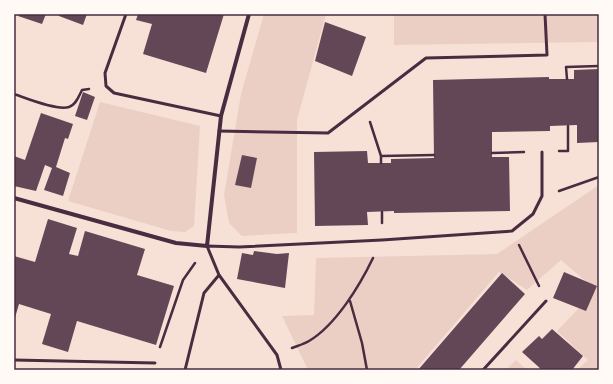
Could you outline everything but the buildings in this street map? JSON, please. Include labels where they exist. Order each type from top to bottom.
[{"type":"street","points":[[14,198],[176,243],[207,246],[221,116],[249,14]]},
{"type":"lane","points":[[126,14],[105,73],[106,86],[114,93],[221,116]]},
{"type":"lane","points":[[219,131],[328,133],[426,58],[547,54],[546,14]]},
{"type":"lane","points":[[281,370],[277,355],[219,274],[207,246],[247,246],[382,240],[512,231],[533,214],[542,196],[542,152]]},
{"type":"lane","points":[[185,370],[204,293],[219,274]]},
{"type":"lane","points":[[483,370],[546,301]]},
{"type":"lane","points":[[14,360],[155,363]]},
{"type":"path","points":[[567,79],[566,67],[599,66]]},
{"type":"path","points":[[14,94],[58,108],[68,108],[73,105],[82,90]]},
{"type":"path","points":[[365,104],[381,163]]},
{"type":"path","points":[[380,156],[434,155]]},
{"type":"path","points":[[575,186],[599,177]]},
{"type":"path","points":[[277,355],[310,341],[329,324],[350,301],[366,274],[382,240]]},
{"type":"path","points":[[155,363],[183,280],[207,246]]},
{"type":"path","points":[[529,266],[536,280]]},
{"type":"path","points":[[350,301],[362,343],[367,370]]},
{"type":"shaded area","points":[[264,14],[326,14],[297,120],[297,233],[242,236],[229,223],[224,195],[241,94]]},
{"type":"shaded area","points":[[394,14],[599,14],[599,42],[394,45]]},
{"type":"shaded area","points":[[100,102],[200,126],[194,226],[185,232],[171,231],[68,201]]},
{"type":"shaded area","points":[[599,185],[599,370],[577,370],[588,360],[557,331],[596,290],[561,260],[527,290],[499,272],[415,370],[308,370],[282,316],[314,315],[316,258],[497,254]]},
{"type":"shaded area","points":[[516,360],[527,370],[506,370]]}]
